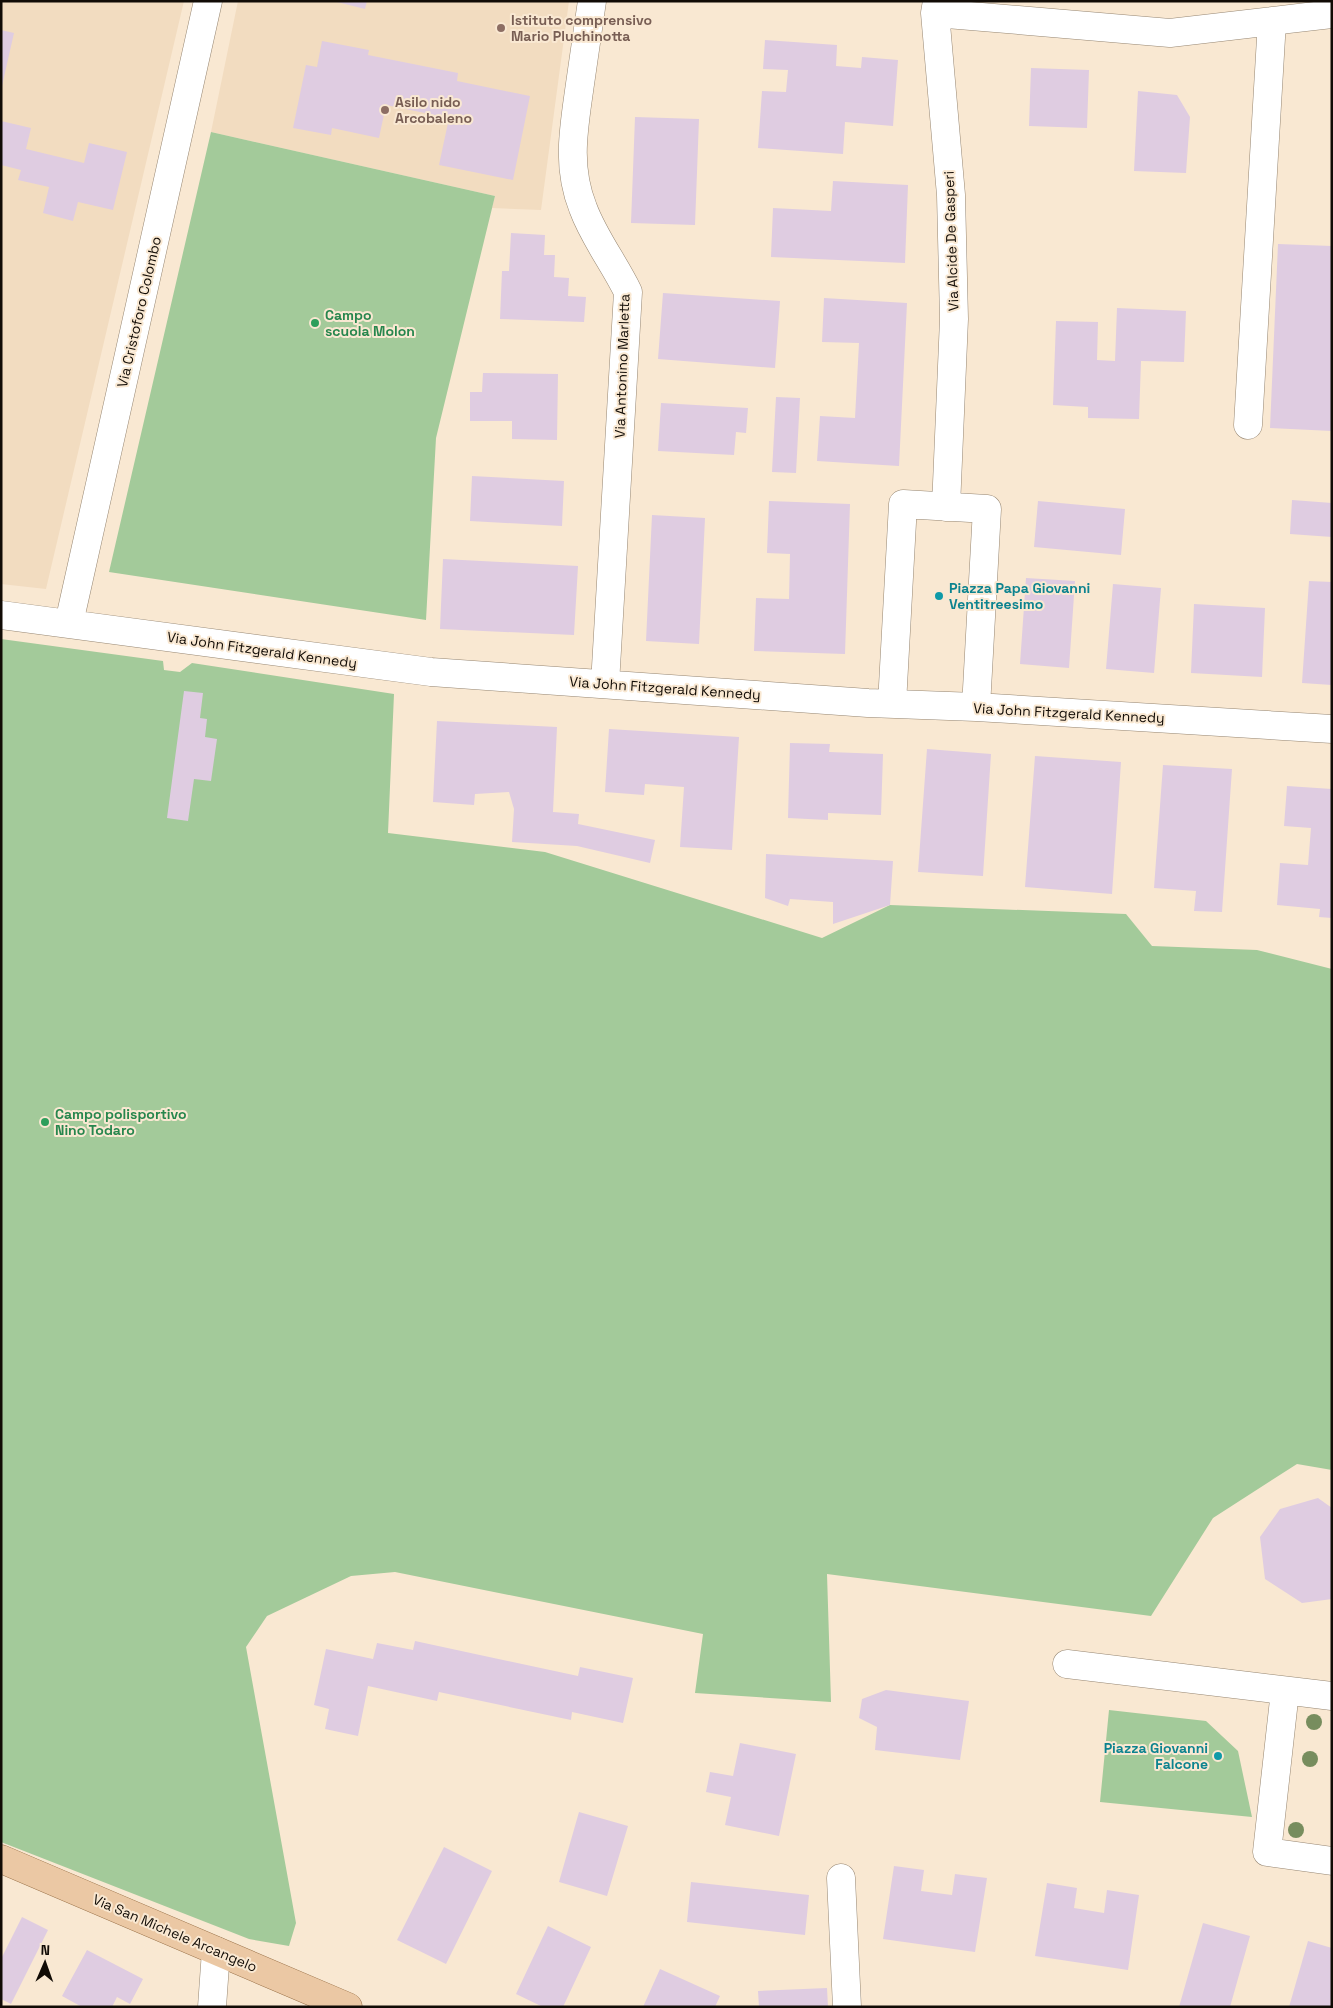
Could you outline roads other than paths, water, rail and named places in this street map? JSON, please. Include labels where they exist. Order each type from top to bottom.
[{"type":"main road","name":"Via San Michele Arcangelo","points":[[1,1859],[348,2007]]},
{"type":"street","name":"Via Cristoforo Colombo","points":[[70,623],[208,1]]},
{"type":"street","name":"Via Antonino Marletta","points":[[592,1],[572,144],[575,177],[582,208],[628,292],[605,684]]},
{"type":"street","points":[[936,7],[1170,32],[1332,14]]},
{"type":"street","name":"Via Alcide De Gasperi","points":[[936,7],[951,195],[954,320],[947,494]]},
{"type":"street","points":[[1248,425],[1272,21]]},
{"type":"street","points":[[892,704],[903,504],[947,494],[987,508],[976,707]]},
{"type":"street","name":"Via John Fitzgerald Kennedy","points":[[1,614],[422,671],[892,704],[976,707],[1332,729]]},
{"type":"street","points":[[1067,1664],[1332,1696]]},
{"type":"street","points":[[1285,1691],[1267,1852],[1332,1861]]},
{"type":"street","points":[[842,1878],[847,2007]]},
{"type":"street","points":[[212,2007],[216,1951]]},
{"type":"place","name":"Istituto comprensivo Mario Pluchinotta","points":[[501,28]]},
{"type":"place","name":"Asilo nido Arcobaleno","points":[[385,110]]},
{"type":"place","name":"Campo scuola Molon","points":[[315,323]]},
{"type":"place","name":"Piazza Papa Giovanni Ventitreesimo","points":[[939,596]]},
{"type":"place","name":"Campo polisportivo Nino Todaro","points":[[45,1122]]},
{"type":"place","name":"Piazza Giovanni Falcone","points":[[1218,1756]]}]
